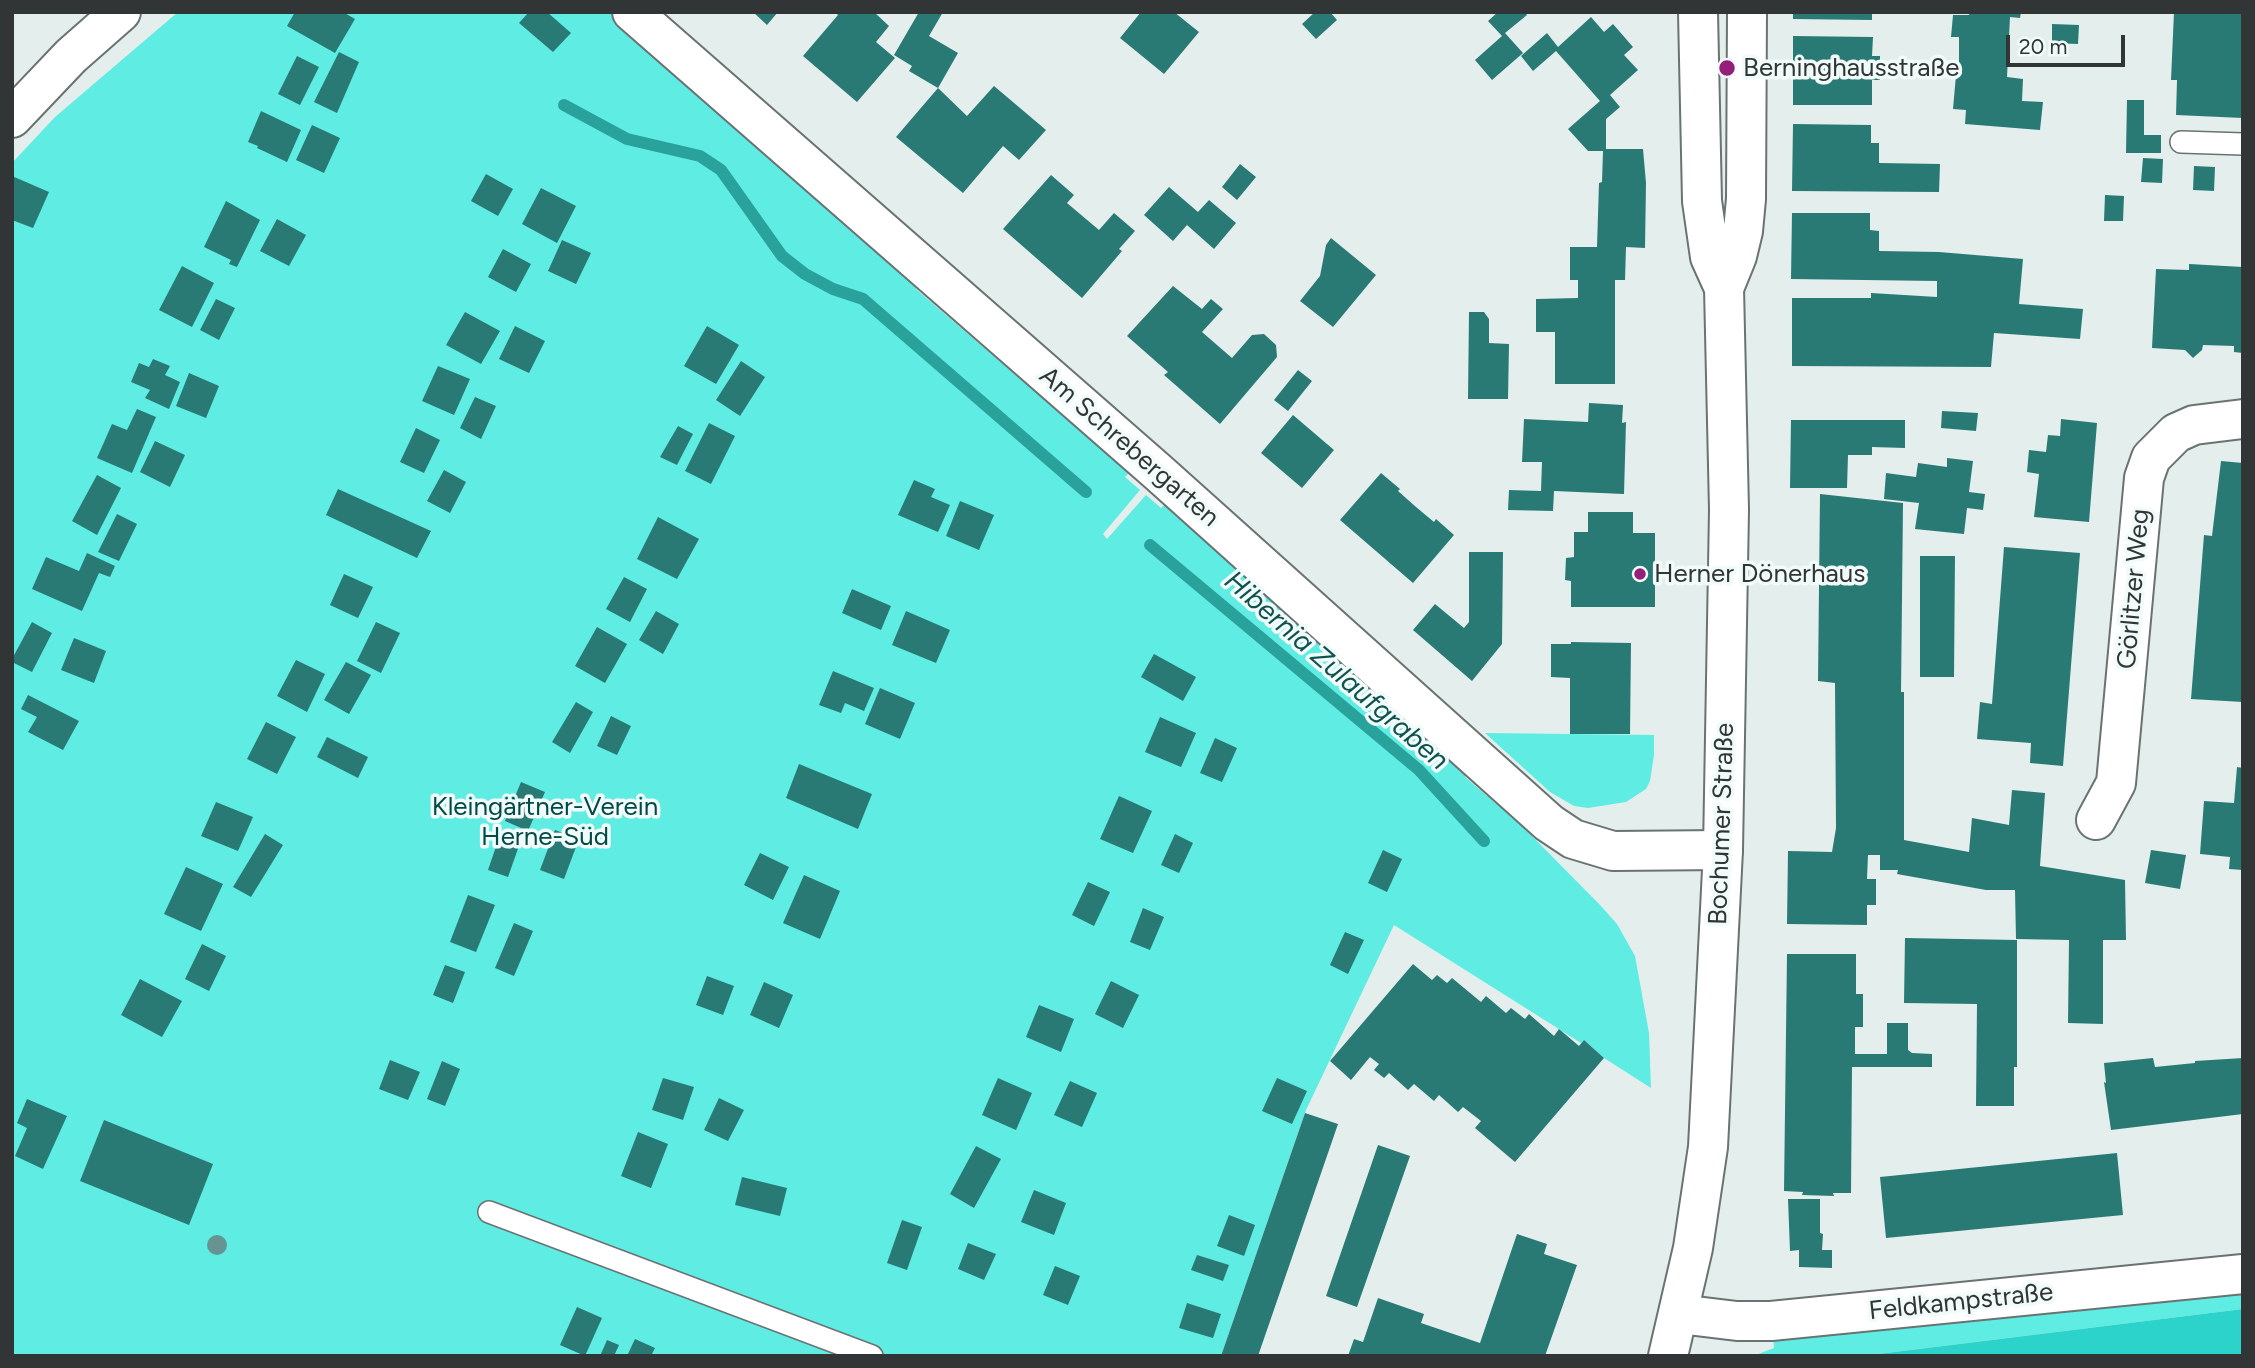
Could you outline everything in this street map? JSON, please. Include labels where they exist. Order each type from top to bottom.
[{"type":"street","points":[[12,118],[71,56],[121,12]]},
{"type":"street","name":"Am Schrebergarten","points":[[632,12],[1292,591],[1549,823],[1573,839],[1613,851],[1723,850]]},
{"type":"street","name":"Bochumer Straße","points":[[1668,1356],[1693,1248],[1707,1147],[1723,850],[1729,510],[1724,288],[1710,257],[1702,201],[1698,12]]},
{"type":"street","name":"Bochumer Straße","points":[[1724,288],[1737,256],[1746,200],[1747,12]]},
{"type":"street","name":"Görlitzer Weg","points":[[2096,820],[2116,783],[2144,478],[2151,458],[2169,439],[2185,429],[2214,421],[2243,419]]},
{"type":"street","name":"Feldkampstraße","points":[[1679,1314],[1737,1321],[1771,1321],[2243,1274]]},
{"type":"lane","points":[[2181,142],[2243,144]]},
{"type":"lane","points":[[489,1212],[872,1356]]},
{"type":"green space","name":"Kleingärtner-Verein Herne-Süd","points":[[178,12],[611,12],[889,252],[917,290],[1129,473],[1125,477],[1140,490],[1103,534],[1107,539],[1146,495],[1161,508],[1165,504],[1469,772],[1465,777],[1523,827],[1600,905],[1617,924],[1635,956],[1649,1033],[1651,1088],[1604,1058],[1584,1040],[1581,1043],[1394,925],[1306,1110],[1221,1356],[12,1356],[12,163],[55,117]]},
{"type":"green space","points":[[1485,733],[1654,735],[1650,781],[1646,789],[1626,802],[1588,808],[1574,806],[1550,792]]},
{"type":"green space","points":[[2243,1289],[2243,1309],[1862,1356],[1753,1356],[1774,1348],[1773,1334]]},
{"type":"shaded area","points":[[2243,1309],[2243,1356],[1862,1356]]},
{"type":"building","points":[[295,12],[343,12],[355,19],[335,53],[287,26]]},
{"type":"building","points":[[529,12],[547,12],[571,33],[553,52],[519,23]]},
{"type":"building","points":[[753,12],[778,12],[767,25]]},
{"type":"building","points":[[835,12],[874,12],[889,26],[876,42],[895,58],[857,102],[803,56],[838,15]]},
{"type":"building","points":[[919,12],[943,12],[929,36],[958,53],[938,88],[909,71],[912,66],[894,55]]},
{"type":"building","points":[[1141,12],[1174,12],[1199,32],[1164,74],[1120,38]]},
{"type":"building","points":[[1315,12],[1330,12],[1337,20],[1316,39],[1302,24]]},
{"type":"building","points":[[1498,12],[1525,12],[1527,15],[1505,33],[1523,53],[1492,80],[1475,60],[1502,36],[1488,21]]},
{"type":"building","points":[[1793,12],[1872,12],[1872,20],[1793,19]]},
{"type":"building","points":[[1970,12],[2021,12],[2020,18],[2010,17],[2007,77],[2023,79],[2022,101],[2043,102],[2040,130],[1965,124],[1966,110],[1953,109],[1956,75],[1959,74],[1959,37],[1951,37],[1953,15],[1969,15]]},
{"type":"building","points":[[2174,12],[2243,12],[2243,118],[2176,115],[2177,80],[2171,80]]},
{"type":"building","points":[[1591,17],[1604,32],[1613,24],[1633,47],[1624,55],[1638,70],[1610,95],[1620,107],[1606,119],[1606,149],[1643,149],[1646,183],[1645,248],[1626,247],[1625,280],[1615,280],[1615,384],[1555,384],[1555,332],[1536,332],[1536,299],[1578,298],[1578,280],[1570,280],[1570,247],[1597,247],[1603,151],[1588,151],[1568,129],[1600,101],[1556,51],[1533,71],[1521,56],[1547,33],[1558,47]]},
{"type":"building","points":[[2052,24],[2079,25],[2078,44],[2052,43]]},
{"type":"building","points":[[1793,36],[1873,37],[1872,56],[1880,56],[1880,80],[1872,80],[1872,105],[1793,105]]},
{"type":"building","points":[[339,52],[359,62],[337,113],[314,102]]},
{"type":"building","points":[[297,56],[319,67],[300,105],[278,94]]},
{"type":"building","points":[[994,86],[1046,130],[1019,160],[1003,146],[963,193],[896,137],[938,88],[967,116]]},
{"type":"building","points":[[2127,100],[2144,100],[2144,135],[2161,135],[2161,153],[2126,153]]},
{"type":"building","points":[[261,111],[301,130],[287,162],[248,142]]},
{"type":"building","points":[[1793,124],[1871,125],[1871,143],[1879,143],[1879,163],[1940,164],[1939,192],[1792,191]]},
{"type":"building","points":[[312,125],[340,138],[324,173],[296,160]]},
{"type":"building","points":[[2143,158],[2163,159],[2162,183],[2141,182]]},
{"type":"building","points":[[1240,164],[1256,177],[1237,200],[1222,187]]},
{"type":"building","points":[[2194,166],[2215,167],[2214,191],[2193,190]]},
{"type":"building","points":[[486,174],[513,189],[498,216],[471,201]]},
{"type":"building","points":[[1051,175],[1074,195],[1067,203],[1099,230],[1114,213],[1135,231],[1119,249],[1122,251],[1082,298],[1003,229]]},
{"type":"building","points":[[12,176],[49,192],[33,228],[12,220]]},
{"type":"building","points":[[1169,187],[1198,212],[1209,200],[1236,223],[1214,249],[1187,225],[1173,241],[1144,215]]},
{"type":"building","points":[[541,188],[576,206],[557,243],[522,224]]},
{"type":"building","points":[[2105,195],[2124,196],[2123,221],[2104,221]]},
{"type":"building","points":[[226,201],[260,220],[237,267],[229,264],[231,260],[204,247]]},
{"type":"building","points":[[1792,213],[1870,213],[1870,230],[1879,231],[1879,251],[1939,252],[2023,259],[2019,304],[2083,309],[2080,339],[1994,333],[1991,367],[1792,366],[1792,298],[1871,298],[1871,293],[1937,297],[1937,281],[1791,279]]},
{"type":"building","points":[[277,219],[306,235],[289,266],[260,251]]},
{"type":"building","points":[[1331,238],[1376,275],[1333,327],[1300,301],[1320,276],[1326,245]]},
{"type":"building","points":[[562,240],[591,253],[576,284],[548,271]]},
{"type":"building","points":[[503,249],[531,264],[516,292],[488,277]]},
{"type":"building","points":[[2189,264],[2243,267],[2243,353],[2234,352],[2234,346],[2203,345],[2202,350],[2193,358],[2185,350],[2152,348],[2156,269],[2189,270]]},
{"type":"building","points":[[182,266],[214,283],[192,327],[159,310]]},
{"type":"building","points":[[1173,286],[1202,309],[1211,299],[1223,309],[1202,332],[1232,358],[1252,335],[1264,334],[1276,345],[1277,357],[1220,424],[1164,375],[1168,372],[1127,336]]},
{"type":"building","points":[[216,299],[235,308],[219,340],[200,330]]},
{"type":"building","points":[[465,312],[500,331],[481,364],[446,345]]},
{"type":"building","points":[[1469,312],[1484,312],[1489,319],[1489,343],[1509,344],[1508,399],[1468,399]]},
{"type":"building","points":[[515,326],[545,341],[529,373],[499,359]]},
{"type":"building","points":[[707,326],[739,345],[716,384],[684,366]]},
{"type":"building","points":[[153,359],[170,366],[165,375],[180,382],[169,409],[145,398],[150,390],[131,382],[139,363],[149,367]]},
{"type":"building","points":[[741,361],[765,377],[740,416],[716,400]]},
{"type":"building","points":[[438,366],[470,379],[454,415],[422,401]]},
{"type":"building","points":[[1298,370],[1312,381],[1288,411],[1274,400]]},
{"type":"building","points":[[189,373],[219,386],[206,418],[176,406]]},
{"type":"building","points":[[475,397],[496,406],[481,439],[460,428]]},
{"type":"building","points":[[1589,403],[1623,405],[1622,423],[1626,422],[1624,494],[1554,491],[1553,511],[1508,510],[1509,490],[1541,491],[1542,462],[1522,462],[1524,419],[1588,422]]},
{"type":"building","points":[[137,409],[156,417],[132,473],[97,458],[112,424],[127,430]]},
{"type":"building","points":[[1942,411],[1978,413],[1976,431],[1941,428]]},
{"type":"building","points":[[1293,415],[1334,450],[1302,488],[1261,453]]},
{"type":"building","points":[[2061,419],[2097,423],[2089,522],[2034,517],[2039,474],[2027,472],[2029,450],[2046,452],[2048,435],[2060,436]]},
{"type":"building","points":[[1791,420],[1905,420],[1905,448],[1872,447],[1872,455],[1848,455],[1847,488],[1790,488]]},
{"type":"building","points":[[709,423],[735,436],[711,484],[685,471]]},
{"type":"building","points":[[678,426],[693,434],[677,465],[660,457]]},
{"type":"building","points":[[416,428],[440,440],[424,473],[400,462]]},
{"type":"building","points":[[155,441],[185,455],[170,487],[140,472]]},
{"type":"building","points":[[1947,458],[1973,461],[1969,492],[1985,494],[1983,510],[1967,508],[1964,534],[1915,529],[1919,503],[1884,499],[1886,473],[1916,477],[1918,463],[1947,467]]},
{"type":"building","points":[[2221,461],[2243,463],[2243,702],[2191,699],[2204,535],[2212,536]]},
{"type":"building","points":[[444,470],[466,482],[450,513],[427,501]]},
{"type":"building","points":[[1381,473],[1416,507],[1434,522],[1436,519],[1454,535],[1413,583],[1340,520]]},
{"type":"building","points":[[97,475],[121,488],[97,535],[72,521]]},
{"type":"building","points":[[914,480],[935,489],[931,497],[950,505],[938,532],[898,515]]},
{"type":"building","points":[[338,489],[431,531],[417,558],[326,515]]},
{"type":"building","points":[[1820,494],[1903,503],[1901,692],[1904,692],[1904,840],[1969,852],[1972,818],[2009,825],[2012,790],[2045,793],[2040,866],[2125,880],[2126,940],[2103,940],[2103,1024],[2068,1023],[2069,940],[2016,939],[2015,890],[1986,890],[1897,874],[1898,870],[1880,870],[1880,855],[1868,855],[1867,879],[1876,879],[1876,905],[1867,905],[1867,925],[1787,924],[1788,851],[1832,852],[1836,828],[1835,683],[1818,681]]},
{"type":"building","points":[[960,501],[994,515],[979,550],[946,536]]},
{"type":"building","points":[[1588,512],[1633,512],[1633,533],[1655,533],[1655,607],[1571,607],[1571,581],[1565,580],[1566,558],[1574,557],[1574,532],[1588,532]]},
{"type":"building","points":[[117,514],[137,524],[119,561],[98,552]]},
{"type":"building","points":[[658,517],[699,539],[677,579],[637,559]]},
{"type":"building","points":[[2004,547],[2080,553],[2063,766],[2030,763],[2031,743],[1977,739],[1980,702],[1992,704]]},
{"type":"building","points":[[1469,552],[1503,552],[1502,644],[1472,681],[1413,630],[1435,604],[1464,628],[1469,622]]},
{"type":"building","points":[[87,553],[115,566],[110,577],[99,573],[82,611],[32,589],[46,557],[79,571]]},
{"type":"building","points":[[1920,556],[1955,556],[1954,677],[1920,677]]},
{"type":"building","points":[[344,574],[373,587],[358,618],[330,605]]},
{"type":"building","points":[[624,577],[647,589],[630,622],[606,609]]},
{"type":"building","points":[[852,589],[891,606],[881,630],[842,613]]},
{"type":"building","points":[[656,611],[679,624],[663,654],[639,640]]},
{"type":"building","points":[[906,611],[950,630],[936,663],[892,645]]},
{"type":"building","points":[[32,622],[52,633],[32,672],[12,662],[12,659]]},
{"type":"building","points":[[376,622],[400,633],[381,673],[357,661]]},
{"type":"building","points":[[597,627],[627,644],[605,683],[575,666]]},
{"type":"building","points":[[74,638],[106,651],[94,683],[61,670]]},
{"type":"building","points":[[1631,643],[1630,734],[1570,734],[1570,678],[1551,677],[1551,644]]},
{"type":"building","points":[[1154,654],[1196,677],[1183,701],[1141,677]]},
{"type":"building","points":[[296,660],[325,674],[307,712],[277,696]]},
{"type":"building","points":[[346,662],[371,675],[349,714],[324,700]]},
{"type":"building","points":[[833,671],[874,688],[864,711],[845,703],[841,713],[819,705]]},
{"type":"building","points":[[880,688],[915,703],[900,739],[865,724]]},
{"type":"building","points":[[28,695],[79,721],[63,750],[28,732],[37,717],[21,709]]},
{"type":"building","points":[[576,702],[593,712],[570,753],[552,742]]},
{"type":"building","points":[[611,716],[631,726],[617,755],[597,746]]},
{"type":"building","points":[[1160,717],[1196,733],[1181,767],[1145,752]]},
{"type":"building","points":[[266,722],[296,737],[277,774],[247,759]]},
{"type":"building","points":[[327,737],[368,757],[358,778],[317,757]]},
{"type":"building","points":[[1215,738],[1237,748],[1222,782],[1200,773]]},
{"type":"building","points":[[799,764],[872,794],[858,829],[786,798]]},
{"type":"building","points":[[2237,767],[2243,768],[2243,870],[2229,869],[2230,857],[2200,854],[2204,801],[2234,803]]},
{"type":"building","points":[[521,782],[545,792],[528,831],[505,821]]},
{"type":"building","points":[[1119,796],[1152,811],[1133,853],[1100,839]]},
{"type":"building","points":[[216,802],[253,817],[238,851],[201,836]]},
{"type":"building","points":[[555,830],[579,839],[564,879],[540,870]]},
{"type":"building","points":[[265,834],[283,845],[251,897],[233,887]]},
{"type":"building","points":[[1175,834],[1193,843],[1179,873],[1161,865]]},
{"type":"building","points":[[500,835],[520,843],[508,877],[488,870]]},
{"type":"building","points":[[1383,850],[1402,859],[1387,892],[1368,883]]},
{"type":"building","points":[[2151,850],[2186,855],[2180,889],[2145,883]]},
{"type":"building","points":[[760,853],[789,867],[773,900],[744,885]]},
{"type":"building","points":[[186,867],[223,884],[201,931],[164,914]]},
{"type":"building","points":[[804,875],[840,891],[820,939],[783,923]]},
{"type":"building","points":[[1088,882],[1110,892],[1094,926],[1072,915]]},
{"type":"building","points":[[468,895],[495,905],[476,952],[450,942]]},
{"type":"building","points":[[1143,908],[1164,917],[1150,950],[1130,942]]},
{"type":"building","points":[[514,923],[533,931],[514,976],[495,968]]},
{"type":"building","points":[[1345,932],[1364,940],[1348,974],[1330,965]]},
{"type":"building","points":[[1905,938],[2017,940],[2017,1067],[2014,1067],[2014,1106],[1976,1106],[1977,1004],[1904,1003]]},
{"type":"building","points":[[202,944],[226,956],[209,991],[185,979]]},
{"type":"building","points":[[1787,954],[1856,954],[1856,994],[1863,994],[1863,1027],[1855,1027],[1855,1054],[1887,1054],[1887,1023],[1908,1023],[1908,1050],[1912,1053],[1932,1054],[1932,1067],[1852,1067],[1851,1193],[1833,1193],[1834,1196],[1802,1195],[1803,1192],[1784,1191]]},
{"type":"building","points":[[1413,964],[1432,980],[1437,975],[1447,983],[1452,978],[1481,1002],[1486,996],[1506,1013],[1511,1008],[1525,1019],[1529,1014],[1554,1036],[1559,1029],[1579,1046],[1584,1040],[1604,1058],[1515,1162],[1475,1128],[1481,1121],[1463,1107],[1458,1112],[1439,1095],[1434,1101],[1414,1084],[1408,1090],[1389,1073],[1384,1078],[1374,1070],[1379,1064],[1370,1057],[1351,1080],[1330,1061]]},
{"type":"building","points":[[445,965],[465,972],[453,1003],[433,995]]},
{"type":"building","points":[[707,976],[734,986],[723,1015],[696,1005]]},
{"type":"building","points":[[140,979],[182,1001],[162,1037],[121,1015]]},
{"type":"building","points":[[1111,981],[1139,995],[1123,1028],[1095,1014]]},
{"type":"building","points":[[764,982],[793,995],[779,1028],[750,1015]]},
{"type":"building","points":[[1039,1005],[1074,1019],[1061,1052],[1026,1037]]},
{"type":"building","points":[[2153,1058],[2155,1067],[2243,1058],[2243,1114],[2111,1130],[2104,1063]]},
{"type":"building","points":[[390,1060],[420,1072],[408,1100],[379,1089]]},
{"type":"building","points":[[442,1061],[460,1069],[445,1106],[427,1099]]},
{"type":"building","points":[[663,1078],[694,1087],[683,1120],[652,1110]]},
{"type":"building","points":[[998,1078],[1032,1093],[1016,1130],[982,1115]]},
{"type":"building","points":[[1277,1078],[1307,1091],[1292,1124],[1262,1111]]},
{"type":"building","points":[[1070,1081],[1097,1093],[1082,1127],[1054,1115]]},
{"type":"building","points":[[719,1098],[744,1110],[728,1141],[704,1130]]},
{"type":"building","points":[[27,1099],[67,1116],[43,1169],[15,1156],[27,1128],[17,1123]]},
{"type":"building","points":[[1305,1113],[1338,1124],[1258,1356],[1221,1356]]},
{"type":"building","points":[[104,1120],[213,1164],[189,1225],[80,1181]]},
{"type":"building","points":[[638,1132],[668,1144],[651,1188],[621,1176]]},
{"type":"building","points":[[1378,1145],[1410,1156],[1357,1307],[1326,1296]]},
{"type":"building","points":[[976,1146],[1001,1159],[974,1208],[950,1194]]},
{"type":"building","points":[[2117,1153],[2123,1215],[1886,1238],[1880,1177]]},
{"type":"building","points":[[742,1177],[787,1188],[780,1216],[735,1205]]},
{"type":"building","points":[[1034,1190],[1066,1203],[1054,1235],[1021,1222]]},
{"type":"building","points":[[1788,1199],[1820,1199],[1822,1250],[1832,1250],[1832,1268],[1799,1267],[1799,1250],[1790,1251]]},
{"type":"building","points":[[1229,1215],[1255,1225],[1244,1256],[1217,1246]]},
{"type":"building","points":[[902,1220],[922,1227],[907,1270],[887,1263]]},
{"type":"building","points":[[1517,1234],[1547,1244],[1544,1254],[1577,1265],[1545,1356],[1348,1356],[1354,1339],[1363,1342],[1378,1298],[1424,1314],[1421,1323],[1480,1343]]},
{"type":"building","points":[[968,1243],[996,1254],[984,1280],[958,1269]]},
{"type":"building","points":[[1197,1255],[1229,1265],[1223,1281],[1191,1270]]},
{"type":"building","points":[[1055,1266],[1080,1276],[1068,1305],[1043,1295]]},
{"type":"building","points":[[1187,1303],[1221,1314],[1213,1338],[1179,1328]]},
{"type":"building","points":[[577,1307],[602,1318],[585,1356],[560,1345]]},
{"type":"building","points":[[635,1339],[655,1348],[651,1356],[627,1356]]},
{"type":"building","points":[[607,1340],[619,1345],[614,1356],[600,1356]]},
{"type":"waterway","name":"Hibernia Zulaufgraben","points":[[564,105],[627,139],[700,156],[721,170],[782,256],[805,274],[833,289],[863,299],[1086,492]]},
{"type":"waterway","name":"Hibernia Zulaufgraben","points":[[1150,545],[1419,770],[1484,841]]},
{"type":"place","name":"Berninghausstraße","points":[[1727,68]]},
{"type":"place","name":"Herner Dönerhaus","points":[[1640,574]]}]
